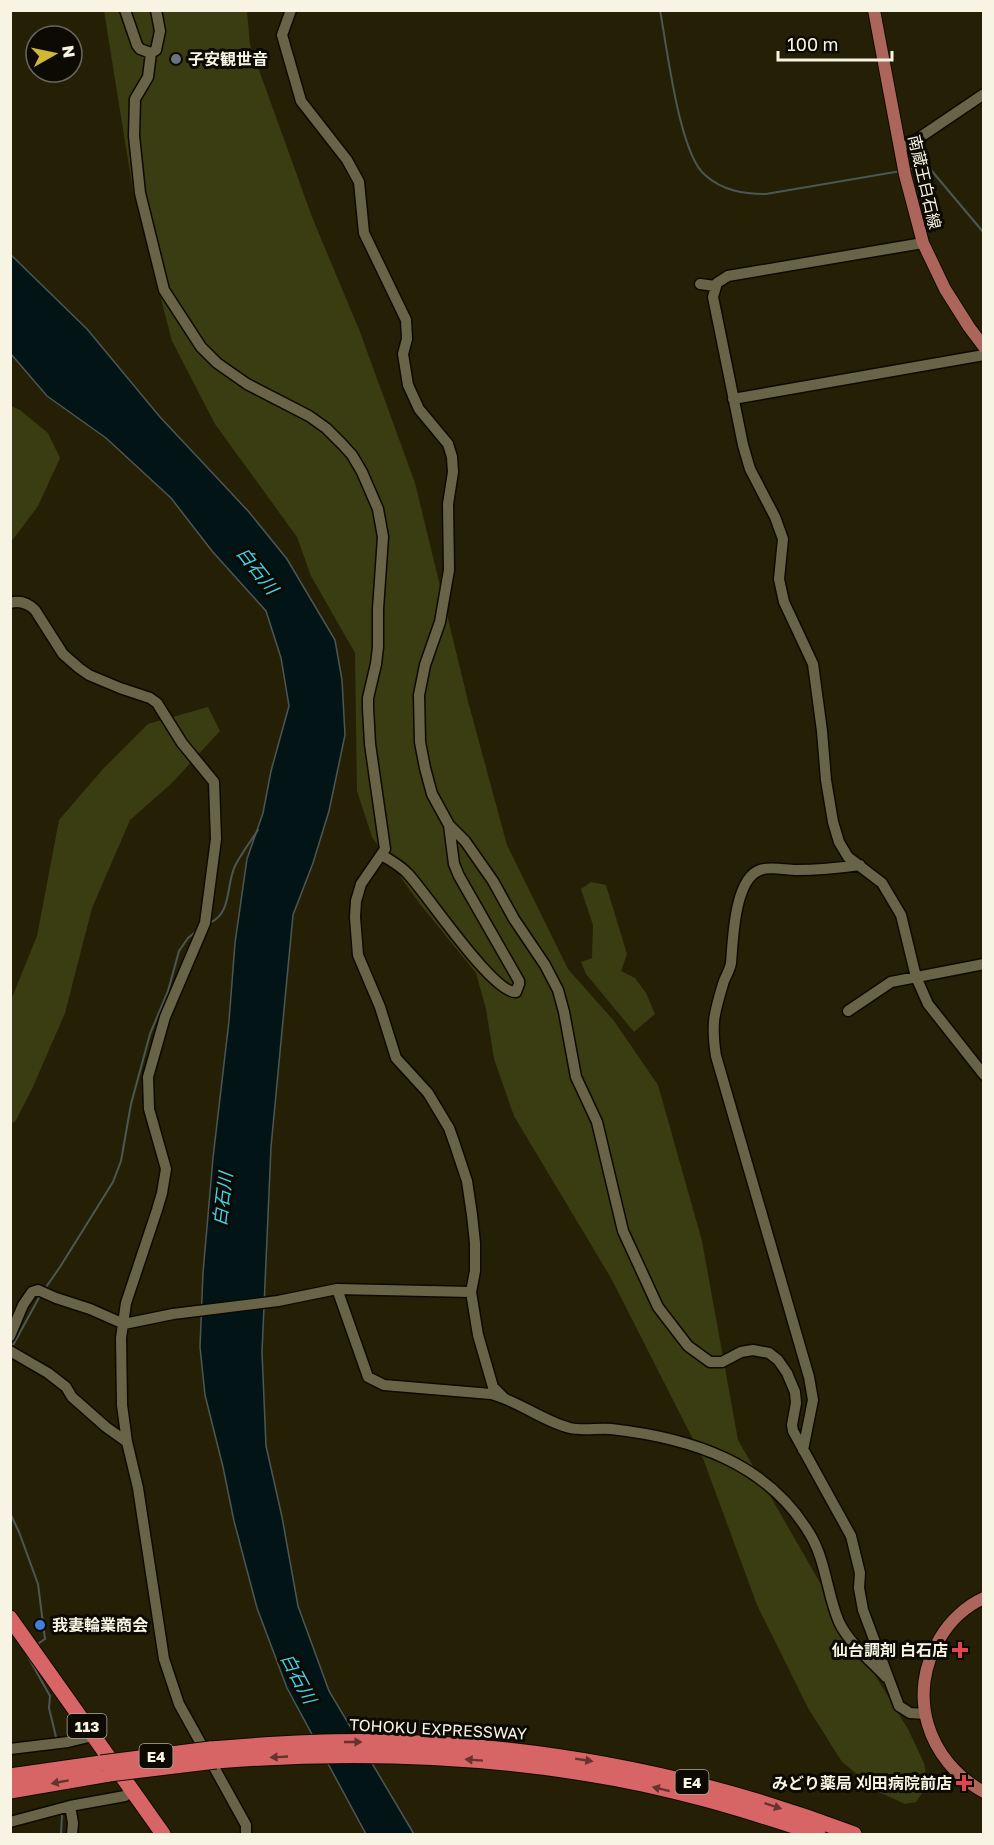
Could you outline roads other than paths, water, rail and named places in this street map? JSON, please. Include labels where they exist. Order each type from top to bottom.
[{"type":"highway","name":"113","points":[[10,1618],[163,1834]]},
{"type":"highway","name":"TOHOKU EXPRESSWAY","points":[[10,1791],[105,1768],[210,1749],[323,1742],[440,1744],[529,1759],[662,1789],[716,1802],[818,1834]]},
{"type":"highway","name":"TOHOKU EXPRESSWAY","points":[[529,1759],[591,1761],[712,1787],[854,1834]]},
{"type":"highway","name":"TOHOKU EXPRESSWAY","points":[[10,1776],[105,1768]]},
{"type":"main road","name":"南蔵王白石線","points":[[874,10],[904,169],[923,243],[945,289],[984,347]]},
{"type":"main road","points":[[984,1598],[951,1622],[936,1644],[927,1666],[924,1683],[925,1714],[934,1741],[958,1774],[984,1792]]},
{"type":"street","points":[[125,10],[137,45],[140,49],[151,53]]},
{"type":"street","points":[[151,53],[156,50],[160,38],[156,10]]},
{"type":"street","points":[[291,10],[282,35],[301,101],[347,160],[359,182],[364,233],[406,320],[407,339],[403,354],[408,385],[418,409],[448,444],[454,467],[448,493],[447,513],[449,570],[440,622],[425,664],[419,695],[420,742],[424,768],[432,794],[449,825],[465,841],[493,881],[514,919],[546,965],[558,990],[576,1077],[597,1122],[623,1231],[658,1307],[688,1346],[710,1362],[722,1362],[741,1352],[753,1350],[769,1353],[778,1360],[787,1373],[795,1392],[796,1403],[792,1425],[794,1434],[851,1536],[860,1573],[863,1610],[888,1679],[899,1706],[910,1713],[925,1714]]},
{"type":"street","points":[[151,53],[148,76],[135,99],[134,135],[140,193],[164,290],[201,346],[217,363],[247,384],[309,416],[326,428],[342,444],[362,472],[378,509],[383,537],[378,647],[369,687],[368,708],[370,744],[385,849],[361,884],[356,901],[358,955],[380,1007],[396,1058],[428,1093],[455,1145],[466,1181],[475,1243],[475,1271],[471,1292],[478,1335],[493,1387],[504,1398]]},
{"type":"street","points":[[900,147],[910,144],[984,94]]},
{"type":"street","points":[[923,243],[728,276],[715,286],[713,297],[743,445],[750,469],[775,517],[783,539],[779,579],[784,602],[813,664],[834,829],[845,852],[882,884],[901,915],[916,977],[928,1004],[984,1076]]},
{"type":"street","points":[[700,284],[715,286]]},
{"type":"street","points":[[733,399],[984,355]]},
{"type":"street","points":[[10,603],[21,602],[30,605],[63,654],[89,675],[158,703],[182,743],[214,782],[216,839],[203,927],[165,1017],[148,1077],[149,1109],[166,1169],[157,1210],[126,1303],[121,1338],[122,1405],[127,1442],[138,1488],[164,1659],[179,1704],[246,1825],[246,1834]]},
{"type":"street","points":[[382,855],[409,875],[488,974],[509,991],[516,992],[519,981],[454,864],[449,825]]},
{"type":"street","points":[[803,1450],[813,1400],[809,1377],[716,1056],[713,1033],[714,1017],[731,965],[731,944],[736,912],[746,885],[752,876],[758,870],[767,869],[830,869],[860,865]]},
{"type":"street","points":[[848,1011],[891,982],[984,964]]},
{"type":"street","points":[[10,1336],[23,1305],[32,1292],[42,1292],[80,1305],[124,1324],[278,1301],[337,1289],[471,1292]]},
{"type":"street","points":[[337,1289],[368,1377],[384,1385],[478,1393],[504,1398],[572,1428],[609,1429],[673,1440],[711,1451],[734,1462],[768,1484],[785,1501],[811,1536],[843,1629],[853,1643],[888,1679]]},
{"type":"street","points":[[12,1352],[48,1373],[106,1427],[127,1442]]},
{"type":"street","points":[[10,1749],[68,1742],[93,1736]]},
{"type":"street","points":[[10,1822],[70,1806],[125,1796],[132,1791]]},
{"type":"street","points":[[70,1806],[72,1834]]},
{"type":"water","name":"白石川","points":[[10,254],[87,329],[160,417],[249,512],[287,559],[335,640],[342,680],[345,735],[329,811],[313,863],[293,915],[271,1147],[262,1352],[266,1446],[298,1606],[329,1691],[414,1834],[366,1834],[287,1688],[257,1608],[205,1395],[200,1347],[203,1273],[235,943],[247,859],[263,813],[271,771],[289,706],[281,658],[266,611],[212,551],[171,498],[106,438],[47,396],[11,354]]},
{"type":"waterway","points":[[660,10],[675,98],[688,145],[696,163],[705,175],[719,185],[734,191],[766,194],[901,171]]},
{"type":"waterway","points":[[910,169],[922,167],[931,170],[984,233]]},
{"type":"waterway","points":[[209,923],[222,913],[235,866],[258,830]]},
{"type":"waterway","points":[[44,1290],[113,1182],[121,1161],[131,1104],[150,1034],[168,991],[179,951],[188,938],[199,929]]},
{"type":"waterway","points":[[12,1347],[41,1294]]},
{"type":"waterway","points":[[10,1513],[38,1584],[45,1639],[39,1643]]},
{"type":"waterway","points":[[27,1655],[50,1696],[49,1708],[56,1737]]},
{"type":"waterway","points":[[61,1834],[62,1815]]},
{"type":"place","name":"子安観世音","points":[[176,59]]},
{"type":"place","name":"我妻輪業商会","points":[[40,1625]]},
{"type":"place","name":"仙台調剤 白石店","points":[[960,1650]]},
{"type":"place","name":"みどり薬局 刈田病院前店","points":[[964,1783]]}]
